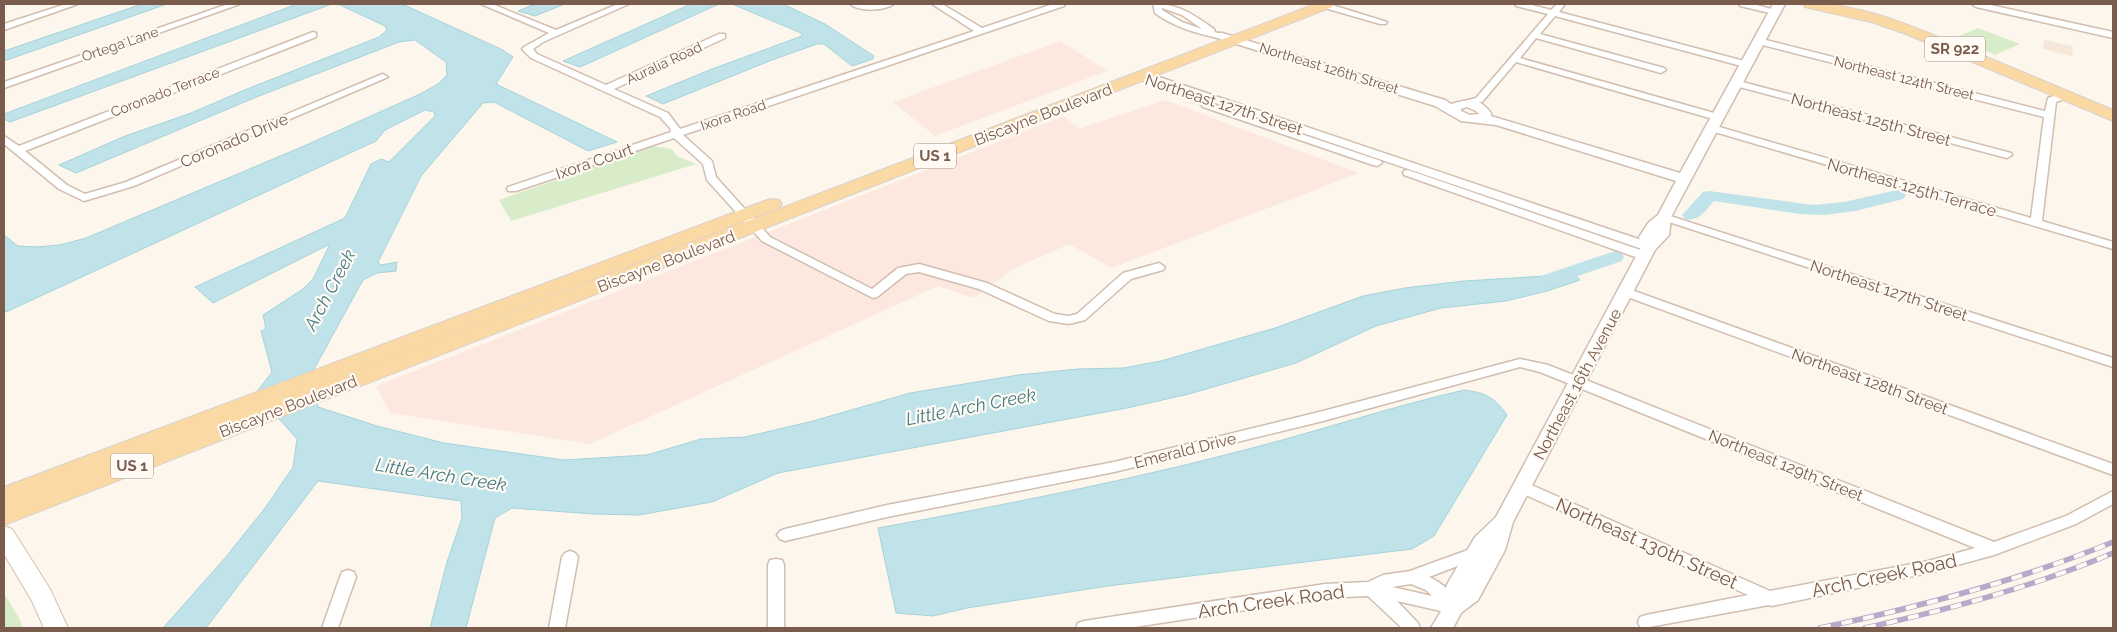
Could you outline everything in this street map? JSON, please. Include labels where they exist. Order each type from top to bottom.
[{"type":"main road","name":"Biscayne Boulevard","points":[[4,497],[319,386],[748,221],[1117,73],[1299,4]]},
{"type":"main road","name":"Biscayne Boulevard","points":[[748,221],[1102,91],[1326,4]]},
{"type":"main road","name":"SR 922","points":[[1810,4],[1875,19],[1911,30],[2113,116]]},
{"type":"main road","points":[[1138,77],[1139,71],[1143,66],[1156,58]]},
{"type":"main road","points":[[1102,91],[1119,76],[1117,73]]},
{"type":"main road","name":"Biscayne Boulevard","points":[[4,516],[257,409]]},
{"type":"main road","points":[[4,535],[42,596],[56,628]]},
{"type":"street","points":[[4,27],[74,4]]},
{"type":"street","name":"Ortega Lane","points":[[4,85],[236,4]]},
{"type":"street","points":[[485,4],[556,32]]},
{"type":"street","points":[[625,4],[556,32],[527,49],[534,56],[664,115],[675,127],[676,134],[708,163],[710,178],[766,239],[873,294],[902,271],[919,268],[983,286],[1053,318],[1069,320],[1081,317],[1127,276],[1159,267]]},
{"type":"street","points":[[854,4],[860,6],[882,6],[890,4]]},
{"type":"street","points":[[936,4],[979,30]]},
{"type":"street","name":"Ixora Road","points":[[676,134],[979,30],[1061,4]]},
{"type":"street","points":[[1157,4],[1158,11],[1167,19],[1190,28],[1218,35]]},
{"type":"street","points":[[1321,4],[1383,22]]},
{"type":"street","points":[[1519,4],[1745,64]]},
{"type":"street","points":[[1471,111],[1561,4]]},
{"type":"street","points":[[1743,4],[1777,8]]},
{"type":"street","points":[[1976,4],[2113,35]]},
{"type":"street","name":"Northeast 16th Avenue","points":[[1442,628],[1454,607],[1471,594],[1496,550],[1503,522],[1647,251],[1662,237],[1665,225],[1664,217],[1745,64],[1777,8]]},
{"type":"street","name":"Coronado Terrace","points":[[18,150],[313,34]]},
{"type":"street","name":"Northeast 126th Street","points":[[1218,35],[1471,111],[1684,179]]},
{"type":"street","points":[[1534,35],[1661,70]]},
{"type":"street","name":"Auralia Road","points":[[606,89],[722,36]]},
{"type":"street","name":"Northeast 124th Street","points":[[1758,41],[2049,115]]},
{"type":"street","points":[[1514,59],[1714,122]]},
{"type":"street","name":"Coronado Drive","points":[[18,150],[63,187],[84,198],[130,184],[383,77]]},
{"type":"street","name":"Northeast 127th Street","points":[[1138,77],[1158,79],[1421,167],[1520,208]]},
{"type":"street","name":"Northeast 127th Street","points":[[1138,77],[1144,83],[1406,173],[1520,208],[1647,251]]},
{"type":"street","name":"Northeast 125th Street","points":[[1735,83],[2007,155]]},
{"type":"street","points":[[2036,223],[2052,100],[2066,95]]},
{"type":"street","name":"Northeast 125th Terrace","points":[[1714,122],[2113,246]]},
{"type":"street","name":"Ixora Court","points":[[512,189],[676,134]]},
{"type":"street","points":[[4,139],[18,150]]},
{"type":"street","points":[[1406,173],[1421,167]]},
{"type":"street","name":"Northeast 127th Street","points":[[1664,217],[2113,363]]},
{"type":"street","name":"Northeast 128th Street","points":[[1626,292],[2113,470]]},
{"type":"street","name":"Emerald Drive","points":[[785,535],[887,511],[1114,467],[1323,416],[1507,365],[1530,364],[1578,382]]},
{"type":"street","name":"Northeast 129th Street","points":[[1578,382],[1994,549]]},
{"type":"street","name":"Northeast 130th Street","points":[[1522,487],[1772,599]]},
{"type":"street","name":"Arch Creek Road","points":[[1646,622],[1928,568],[1994,549],[2071,520],[2113,497]]},
{"type":"street","name":"Northeast 16th Avenue","points":[[1454,607],[1456,587],[1476,552],[1482,543],[1503,522]]},
{"type":"street","name":"Arch Creek Road","points":[[1370,589],[1383,582],[1411,576],[1476,552]]},
{"type":"street","points":[[557,628],[570,558]]},
{"type":"street","points":[[776,565],[776,628]]},
{"type":"street","points":[[1411,576],[1432,585],[1454,607]]},
{"type":"street","points":[[330,628],[348,577]]},
{"type":"street","points":[[1370,589],[1387,602],[1412,628]]},
{"type":"street","name":"Arch Creek Road","points":[[1084,628],[1325,591],[1370,589],[1454,607]]},
{"type":"shaded area","points":[[2044,40],[2073,46],[2072,56],[2043,49]]},
{"type":"shaded area","points":[[1061,41],[1107,71],[935,136],[893,102]]},
{"type":"shaded area","points":[[1165,100],[1359,173],[1112,268],[1069,244],[1013,269],[974,298],[938,286],[590,444],[390,413],[376,386],[1064,116],[1079,129]]},
{"type":"green space","points":[[1978,28],[2020,44],[1995,55],[1954,38]]},
{"type":"green space","points":[[652,146],[672,149],[677,156],[696,164],[511,221],[499,200]]},
{"type":"green space","points":[[4,593],[20,620],[23,628],[4,628]]},
{"type":"water","points":[[142,4],[167,4],[4,61],[4,51]]},
{"type":"water","points":[[297,4],[332,4],[10,122],[4,119],[4,114]]},
{"type":"water","name":"Arch Creek","points":[[332,4],[402,4],[503,50],[513,57],[496,84],[617,142],[588,151],[494,102],[483,103],[421,176],[378,262],[381,265],[397,262],[396,271],[377,273],[363,280],[313,371],[318,407],[377,426],[444,443],[564,460],[647,455],[701,439],[745,437],[813,421],[910,393],[1018,375],[1078,369],[1123,368],[1161,361],[1275,328],[1363,296],[1405,288],[1464,281],[1546,276],[1572,271],[1580,280],[1547,291],[1506,301],[1441,308],[1376,326],[1296,363],[1189,394],[1127,408],[778,473],[712,502],[639,515],[593,514],[512,508],[495,518],[466,628],[430,628],[447,562],[462,518],[461,501],[318,481],[206,628],[163,628],[225,558],[265,508],[293,467],[297,439],[256,393],[272,372],[261,331],[266,329],[263,315],[303,289],[313,279],[330,244],[213,303],[195,287],[345,218],[371,164],[381,159],[389,162],[435,116],[434,112],[425,110],[385,130],[376,141],[6,312],[4,310],[4,235],[18,246],[36,247],[60,245],[86,238],[304,146],[420,94],[438,84],[447,75],[446,62],[415,40],[399,42],[254,98],[76,173],[59,165],[125,136],[191,113],[379,37],[387,30],[385,26],[340,5]]},
{"type":"water","points":[[535,4],[565,4],[535,16],[518,11]]},
{"type":"water","points":[[691,4],[719,4],[580,67],[563,61]]},
{"type":"water","points":[[732,4],[783,4],[825,24],[874,56],[873,59],[852,66],[824,44],[817,44],[663,104],[646,96],[712,69],[802,36],[801,33]]},
{"type":"water","points":[[1464,390],[1489,397],[1507,415],[1434,536],[1412,549],[1108,586],[967,608],[933,616],[896,613],[878,528],[1020,501],[1162,470],[1256,447]]},
{"type":"waterway","points":[[1691,215],[1709,196],[1735,198],[1800,209],[1824,210],[1844,208],[1897,195]]},
{"type":"waterway","name":"Little Arch Creek","points":[[1548,280],[1615,257]]},
{"type":"railway","points":[[1820,628],[1968,592],[2041,569],[2113,542]]},
{"type":"railway","points":[[1865,628],[2022,587],[2113,553]]}]
